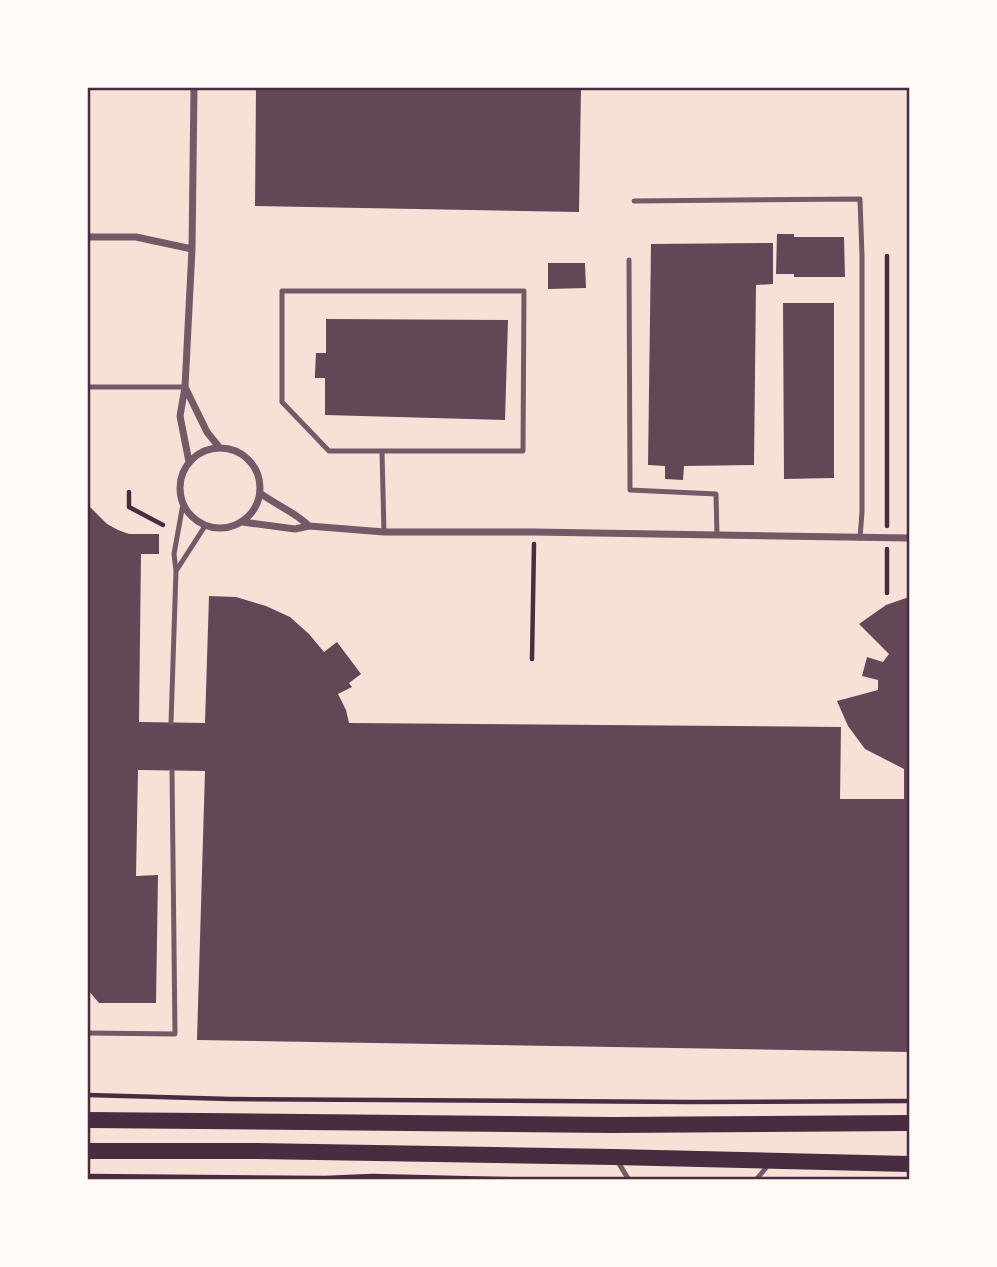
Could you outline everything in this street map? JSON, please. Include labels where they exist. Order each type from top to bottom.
[{"type":"main road","points":[[88,1120],[599,1125],[909,1123]]},
{"type":"main road","points":[[88,1151],[257,1151],[909,1164]]},
{"type":"street","points":[[189,462],[180,415],[185,387],[192,249],[194,88]]},
{"type":"street","points":[[88,237],[136,237],[192,249]]},
{"type":"street","points":[[185,387],[207,432],[219,447]]},
{"type":"street","points":[[219,447],[245,456],[260,479],[260,493],[251,514],[242,522],[217,528],[205,526],[188,513],[180,493],[180,482],[189,462],[208,449],[219,447]]},
{"type":"street","points":[[260,493],[274,504],[299,515],[309,526]]},
{"type":"street","points":[[242,522],[295,529],[309,526],[384,532],[909,538]]},
{"type":"lane","points":[[634,201],[860,199],[860,538]]},
{"type":"lane","points":[[629,260],[630,490],[716,494],[717,535]]},
{"type":"lane","points":[[524,291],[523,451],[382,452],[329,451],[282,402],[282,292],[524,291]]},
{"type":"lane","points":[[88,387],[185,387]]},
{"type":"lane","points":[[382,452],[384,532]]},
{"type":"lane","points":[[171,723],[176,571],[174,554],[183,504]]},
{"type":"lane","points":[[176,571],[205,526]]},
{"type":"lane","points":[[88,1033],[175,1034],[172,771]]},
{"type":"lane","points":[[88,1114],[112,1121]]},
{"type":"lane","points":[[614,1157],[629,1180]]},
{"type":"lane","points":[[756,1180],[771,1162]]},
{"type":"path","points":[[887,256],[887,593]]},
{"type":"path","points":[[129,492],[129,507],[163,525]]},
{"type":"path","points":[[532,659],[534,533]]},
{"type":"path","points":[[88,1095],[230,1099],[621,1102],[909,1101]]},
{"type":"path","points":[[88,1176],[536,1180]]},
{"type":"building","points":[[256,88],[581,88],[579,212],[255,206]]},
{"type":"building","points":[[777,234],[794,234],[794,237],[844,237],[845,277],[794,277],[794,274],[776,274]]},
{"type":"building","points":[[773,243],[773,284],[756,285],[754,465],[684,466],[683,480],[665,479],[665,466],[648,465],[651,244]]},
{"type":"building","points":[[548,263],[585,263],[586,288],[548,289]]},
{"type":"building","points":[[783,303],[834,303],[834,478],[784,479]]},
{"type":"building","points":[[326,319],[508,320],[505,420],[325,415],[325,378],[315,378],[315,373],[316,353],[326,353]]},
{"type":"building","points":[[88,505],[107,524],[118,530],[129,534],[159,534],[159,554],[141,554],[139,722],[205,723],[209,596],[236,597],[290,617],[324,652],[337,642],[361,674],[349,683],[352,687],[338,694],[349,723],[841,727],[840,799],[904,799],[904,769],[865,749],[848,726],[837,701],[878,690],[878,680],[862,676],[867,657],[883,662],[889,654],[859,624],[886,605],[909,597],[909,1052],[197,1040],[205,771],[138,770],[136,876],[158,875],[156,1003],[99,1003],[88,990]]}]
